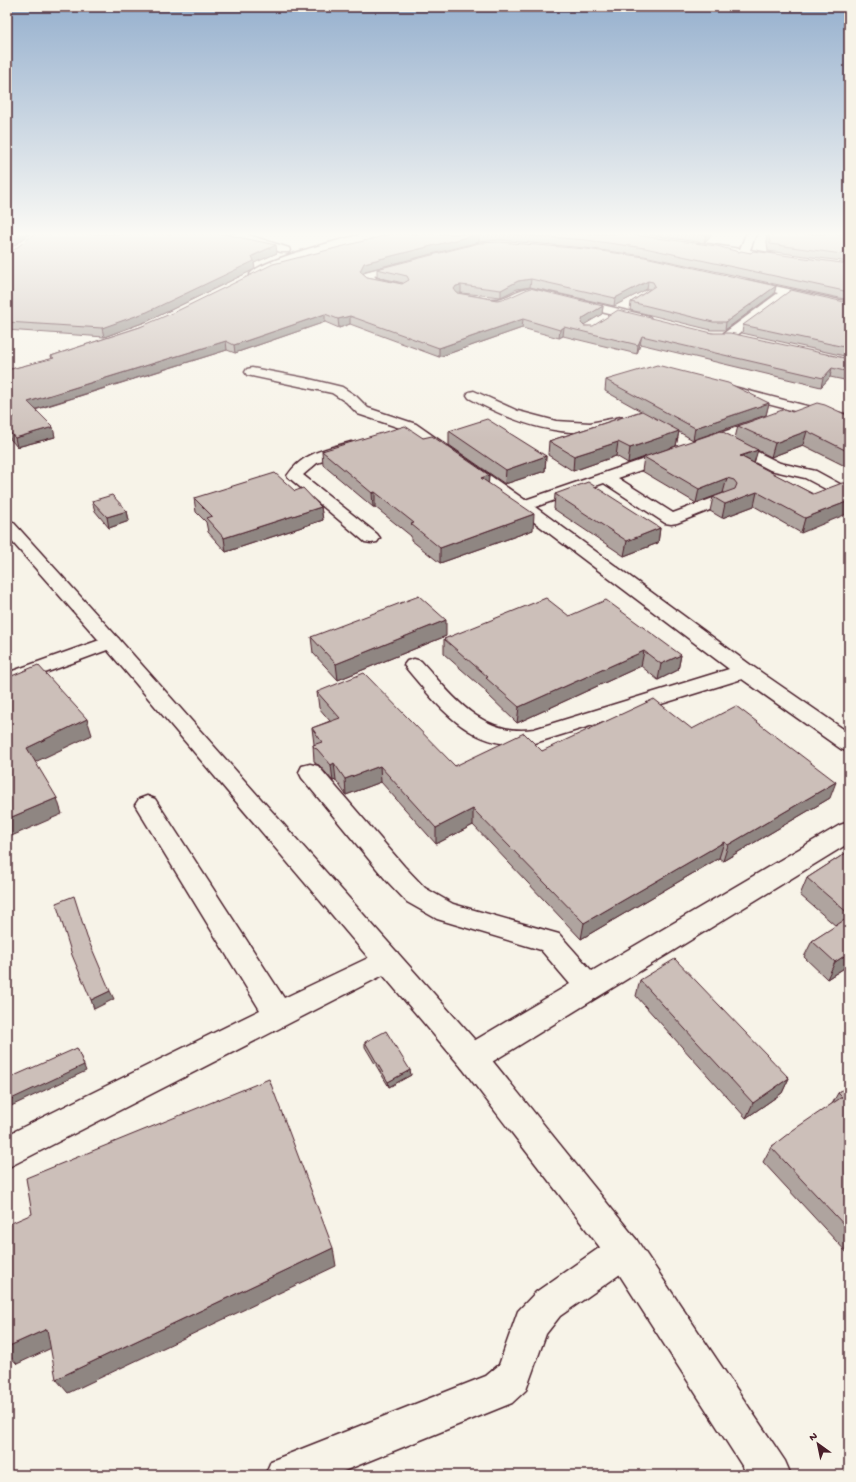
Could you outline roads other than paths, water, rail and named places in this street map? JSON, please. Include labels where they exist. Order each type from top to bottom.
[{"type":"street","points":[[580,303],[654,321]]},
{"type":"street","points":[[728,336],[772,303]]},
{"type":"street","points":[[836,303],[849,306]]},
{"type":"street","points":[[605,319],[629,305]]},
{"type":"street","points":[[715,336],[728,336],[744,340]]},
{"type":"street","points":[[252,372],[337,390],[351,399],[363,410],[411,427],[523,506],[744,671],[849,744]]},
{"type":"street","points":[[720,388],[802,409],[849,419]]},
{"type":"street","points":[[474,396],[507,413],[562,426],[586,428],[609,424],[636,416]]},
{"type":"street","points":[[523,506],[802,409]]},
{"type":"street","points":[[390,434],[411,427]]},
{"type":"street","points":[[719,438],[775,467],[810,474],[845,492]]},
{"type":"street","points":[[678,439],[692,447]]},
{"type":"street","points":[[362,443],[307,463],[298,470],[295,476],[371,538]]},
{"type":"street","points":[[605,477],[671,519],[724,499]]},
{"type":"street","points":[[7,526],[111,642],[472,1058],[624,1251],[771,1475]]},
{"type":"street","points":[[7,680],[111,642]]},
{"type":"street","points":[[414,665],[465,719],[475,726],[493,733],[513,738],[535,736],[744,671]]},
{"type":"street","points":[[310,772],[395,873],[416,895],[446,912],[550,942],[589,987]]},
{"type":"street","points":[[146,805],[279,1015]]},
{"type":"street","points":[[472,1058],[849,831]]},
{"type":"street","points":[[7,1152],[387,960]]},
{"type":"street","points":[[285,1475],[499,1390],[513,1377],[531,1324],[538,1314],[548,1304],[624,1251]]}]
